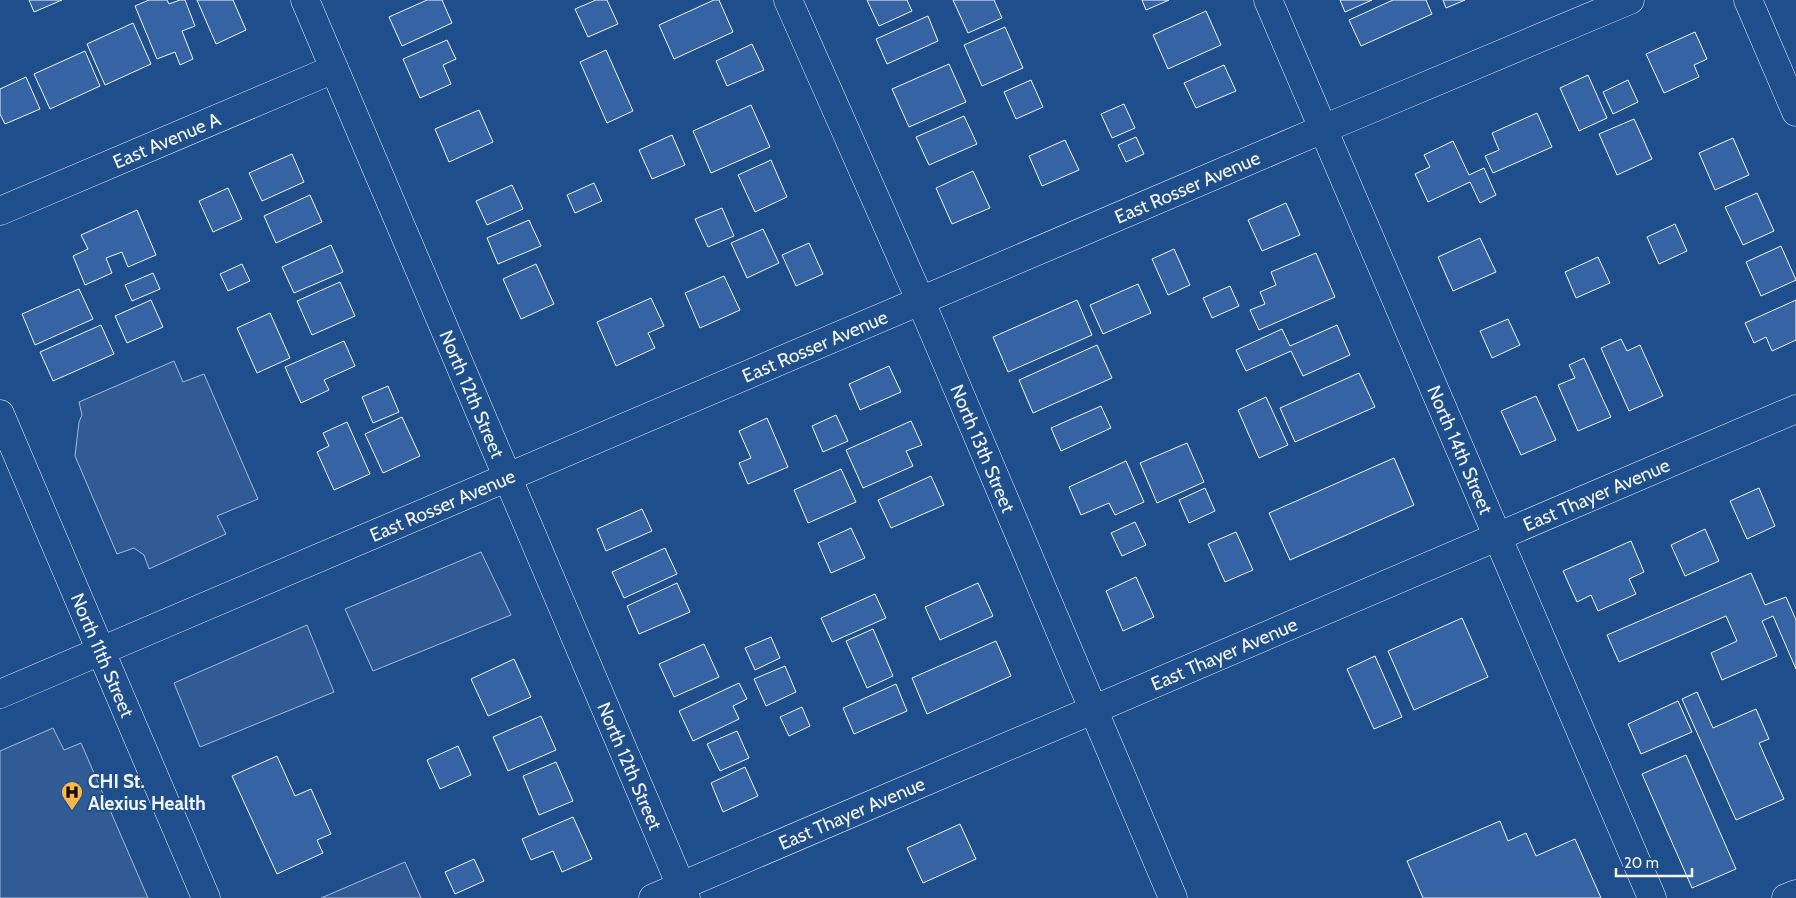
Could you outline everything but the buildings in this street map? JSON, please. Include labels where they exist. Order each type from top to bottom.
[{"type":"street","name":"North 12th Street","points":[[305,0],[684,892]]},
{"type":"street","name":"North 13th Street","points":[[788,0],[921,302],[1173,898]]},
{"type":"street","name":"North 14th Street","points":[[1268,0],[1652,898]]},
{"type":"street","name":"East Rosser Avenue","points":[[0,694],[1630,0]]},
{"type":"street","points":[[1748,0],[1796,112]]},
{"type":"street","name":"East Avenue A","points":[[0,212],[334,69]]},
{"type":"street","name":"East Thayer Avenue","points":[[653,898],[684,892],[1093,709],[1796,409]]},
{"type":"street","name":"North 11th Street","points":[[0,414],[206,898]]},
{"type":"street","points":[[1786,898],[1796,894]]},
{"type":"shaded area","points":[[174,361],[183,382],[204,374],[258,499],[217,516],[226,534],[149,569],[144,555],[134,548],[117,554],[75,456],[79,422],[82,415],[79,402]]},
{"type":"shaded area","points":[[481,552],[511,615],[373,671],[345,609]]},
{"type":"shaded area","points":[[307,625],[334,692],[200,747],[174,683]]},
{"type":"shaded area","name":"CHI St. Alexius Health","points":[[53,728],[64,750],[81,743],[148,898],[0,898],[0,751]]},
{"type":"shaded area","points":[[405,862],[421,898],[321,898]]},
{"type":"place","name":"CHI St. Alexius Health","points":[[72,811]]}]
